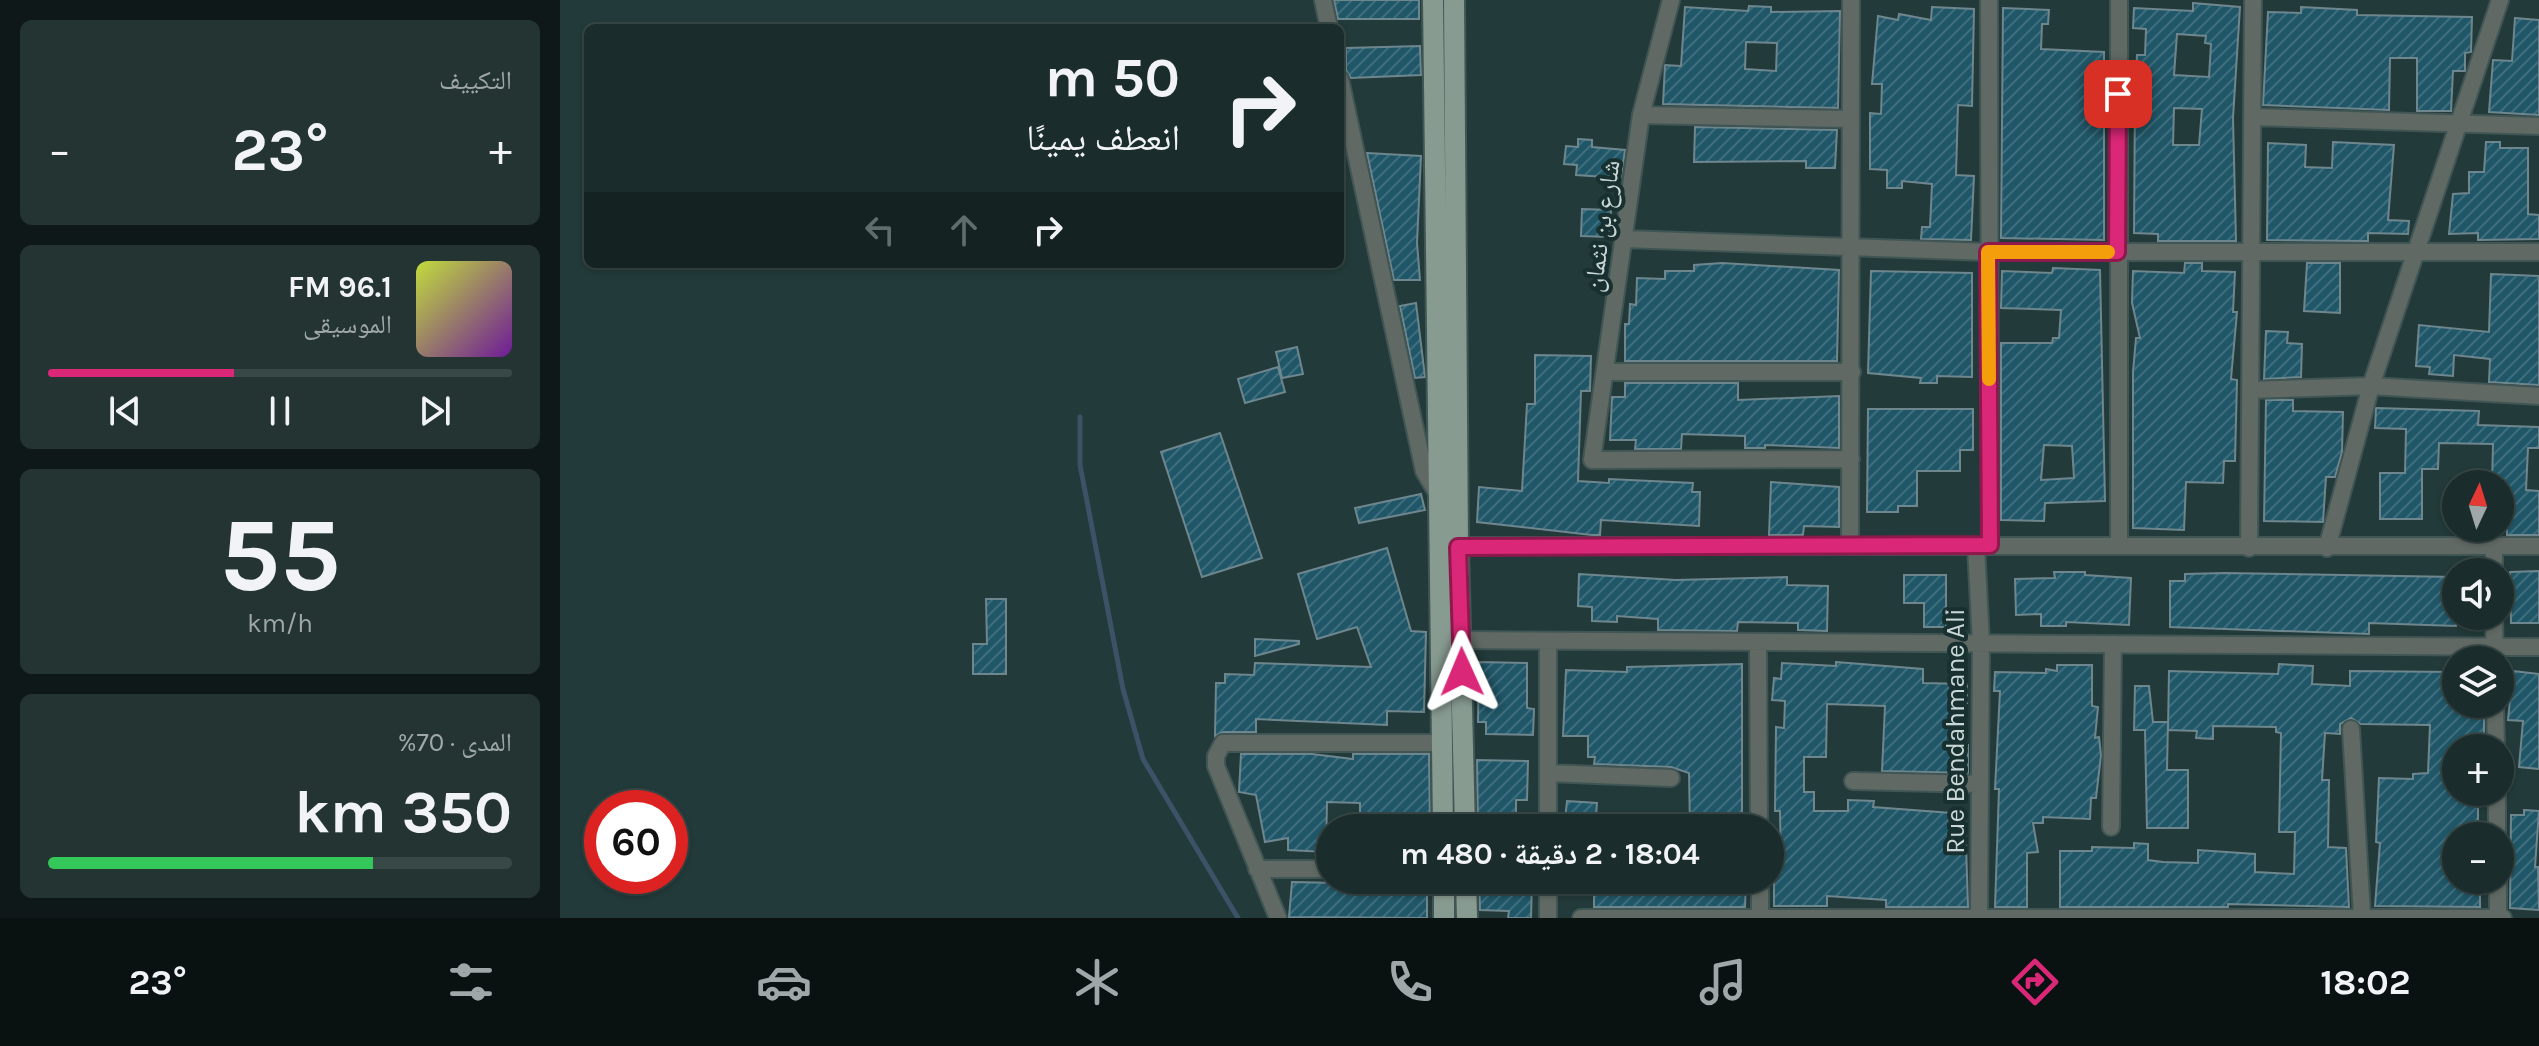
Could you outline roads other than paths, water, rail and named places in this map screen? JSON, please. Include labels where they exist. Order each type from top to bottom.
[{"type":"main road","points":[[1433,0],[1440,499],[1461,640],[1465,814]]},
{"type":"main road","points":[[1443,814],[1441,743],[1449,546],[1454,0]]},
{"type":"main road","points":[[1444,894],[1444,918]]},
{"type":"main road","points":[[1466,894],[1467,918]]},
{"type":"street","points":[[1323,0],[1328,24]]},
{"type":"street","name":"شارع بن نثمان","points":[[1671,0],[1641,115],[1607,372],[1592,460],[1851,459]]},
{"type":"street","points":[[1850,546],[1852,372],[1848,119],[1851,0]]},
{"type":"street","name":"Rue Bendahmane Ali","points":[[1979,916],[1989,0]]},
{"type":"street","points":[[2119,0],[2119,545]]},
{"type":"street","points":[[2249,548],[2253,0]]},
{"type":"street","points":[[2327,548],[2371,386],[2500,0]]},
{"type":"street","points":[[1344,98],[1424,471],[1440,499]]},
{"type":"street","points":[[1641,115],[1848,119]]},
{"type":"street","points":[[2253,117],[2539,126]]},
{"type":"street","points":[[1625,239],[1988,252],[2539,252]]},
{"type":"street","points":[[1607,372],[1852,372]]},
{"type":"street","points":[[2251,390],[2371,386],[2539,396]]},
{"type":"street","points":[[2494,544],[2494,558]]},
{"type":"street","points":[[1449,546],[2539,546]]},
{"type":"street","points":[[1461,640],[2113,644],[2442,652]]},
{"type":"street","points":[[1548,641],[1548,814]]},
{"type":"street","points":[[1758,642],[1759,814]]},
{"type":"street","points":[[2111,827],[2113,644]]},
{"type":"street","points":[[2514,650],[2539,647]]},
{"type":"street","points":[[2351,729],[2362,916]]},
{"type":"street","points":[[1278,918],[1216,766],[1216,756],[1223,743],[1441,743]]},
{"type":"street","points":[[1548,773],[1671,778]]},
{"type":"street","points":[[1853,781],[1980,784]]},
{"type":"street","points":[[1257,869],[1316,869]]},
{"type":"street","points":[[1548,894],[1548,918]]},
{"type":"street","points":[[1760,894],[1760,917]]},
{"type":"street","points":[[1581,918],[2501,918],[2499,894]]},
{"type":"waterway","points":[[1080,417],[1080,465],[1123,689],[1143,759],[1238,918]]}]
